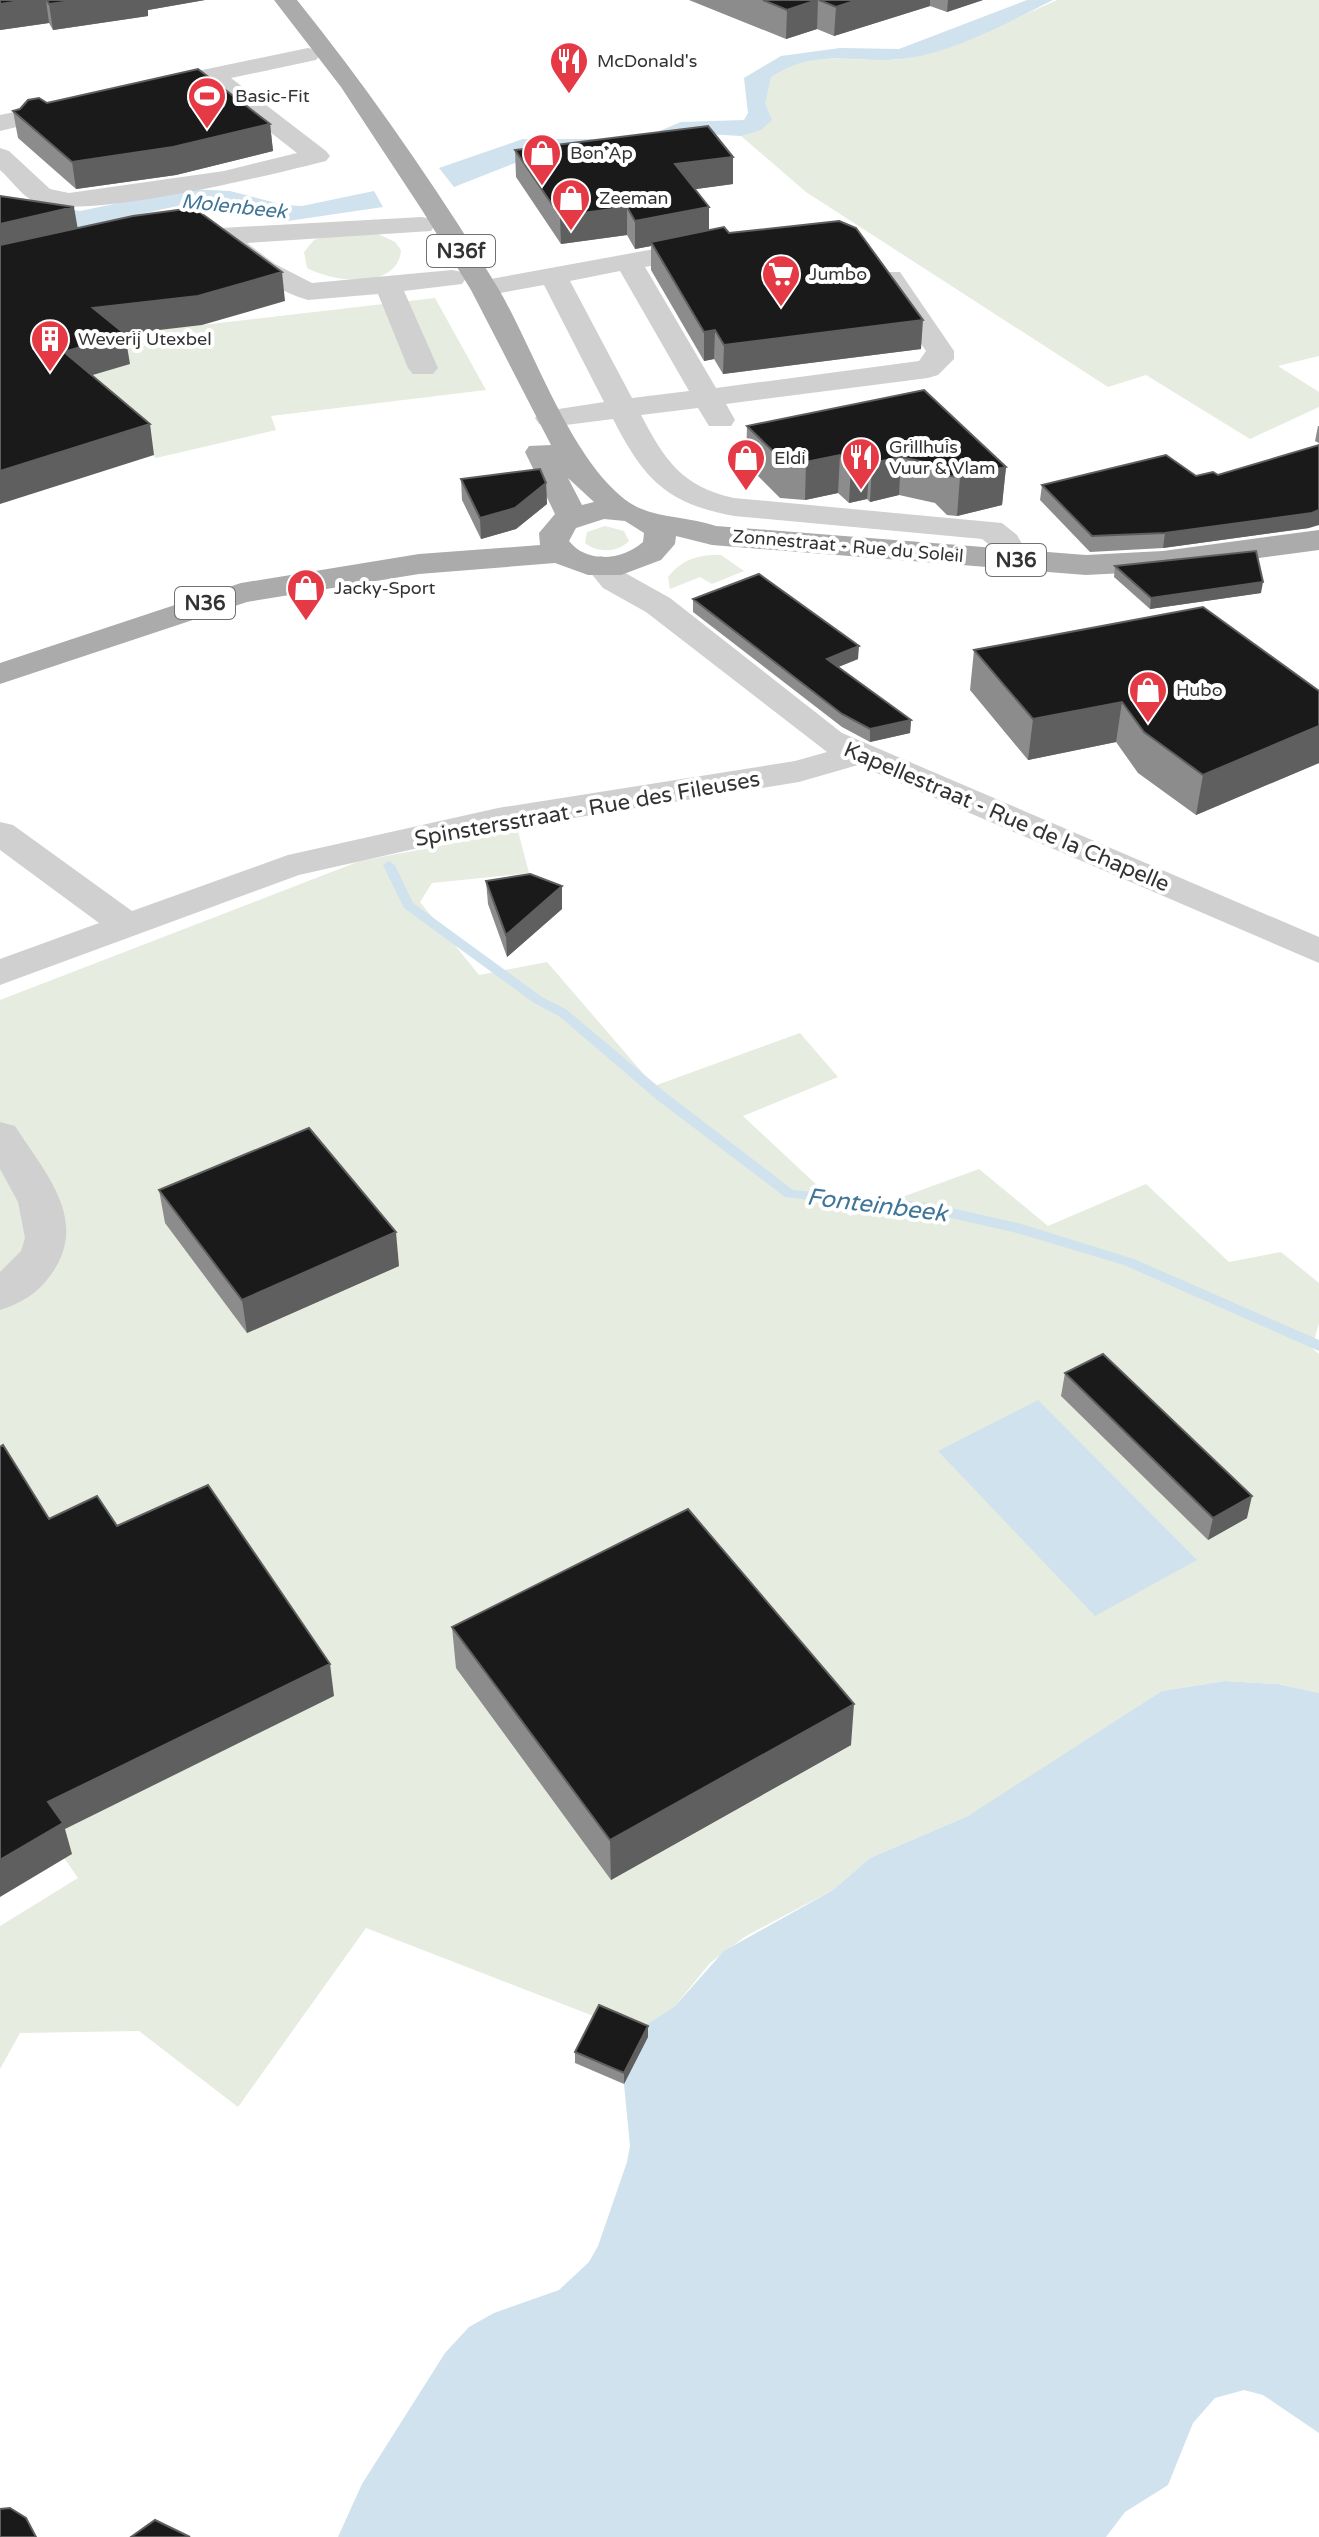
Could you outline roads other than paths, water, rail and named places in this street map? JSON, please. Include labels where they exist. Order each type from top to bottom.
[{"type":"main road","name":"N36f","points":[[265,0],[308,55],[422,225],[452,278],[562,535]]},
{"type":"main road","name":"N36f","points":[[285,0],[393,144],[484,288],[586,482],[621,511]]},
{"type":"main road","name":"N36","points":[[0,674],[241,593],[301,581],[486,556],[562,535],[587,512],[621,511],[641,516],[648,555]]},
{"type":"main road","name":"N36","points":[[562,535],[601,566]]},
{"type":"main road","name":"Zonnestraat - Rue du Soleil","points":[[648,555],[712,535],[1015,560],[1124,564],[1319,540]]},
{"type":"street","points":[[166,85],[308,55]]},
{"type":"street","points":[[0,156],[41,195],[69,201],[224,179],[317,156],[212,75]]},
{"type":"street","points":[[0,123],[91,102]]},
{"type":"street","points":[[422,225],[208,232],[265,270],[308,292],[452,278]]},
{"type":"street","points":[[484,288],[732,242]]},
{"type":"street","points":[[707,399],[900,375],[935,365],[940,359],[940,351],[871,249]]},
{"type":"street","points":[[550,418],[636,434],[720,422],[629,263]]},
{"type":"street","points":[[554,277],[636,434],[670,481],[693,495],[720,505],[970,526],[999,534],[1015,560]]},
{"type":"street","points":[[388,285],[423,368]]},
{"type":"street","name":"Kapellestraat - Rue de la Chapelle","points":[[601,566],[615,581],[648,555],[792,713],[857,754],[1319,951]]},
{"type":"street","name":"Spinstersstraat - Rue des Fileuses","points":[[0,973],[288,866],[498,819],[799,771],[857,754]]},
{"type":"street","points":[[0,833],[125,924]]},
{"type":"street","points":[[0,1136],[41,1203],[46,1225],[45,1248],[33,1270],[0,1294]]},
{"type":"water","points":[[1027,0],[1053,0],[983,34],[927,54],[890,60],[822,59],[789,67],[771,77],[765,103],[772,120],[761,130],[741,136],[706,134],[533,156],[454,187],[439,168],[523,139],[645,137],[681,122],[744,120],[748,113],[744,78],[781,56],[840,48],[899,49]]},
{"type":"water","name":"Molenbeek","points":[[187,189],[230,191],[284,205],[302,206],[374,191],[383,207],[288,221],[182,205],[77,228],[0,198],[80,211]]},
{"type":"water","points":[[1038,1400],[1197,1560],[1095,1616],[938,1451]]},
{"type":"water","points":[[1225,1681],[1278,1684],[1319,1693],[1319,2433],[1263,2395],[1244,2390],[1215,2398],[1193,2423],[1168,2485],[1125,2512],[1106,2537],[338,2537],[362,2484],[445,2353],[469,2327],[494,2313],[559,2290],[589,2262],[598,2246],[627,2162],[630,2146],[624,2084],[648,2037],[645,2026],[675,2006],[724,1951],[833,1890],[870,1858],[968,1816],[1162,1691]]},
{"type":"waterway","name":"Fonteinbeek","points":[[389,865],[408,905],[538,1000],[563,1013],[661,1096],[790,1194],[929,1208],[1018,1228],[1129,1262],[1319,1346]]},
{"type":"place","name":"McDonald's","points":[[569,95]]},
{"type":"place","name":"Basic-Fit","points":[[207,130]]},
{"type":"place","name":"Bon'Ap","points":[[542,187]]},
{"type":"place","name":"Zeeman","points":[[571,232]]},
{"type":"place","name":"Jumbo","points":[[781,308]]},
{"type":"place","name":"Weverij Utexbel","points":[[50,373]]},
{"type":"place","name":"Grillhuis Vuur & Vlam","points":[[861,491]]},
{"type":"place","name":"Eldi","points":[[746,492]]},
{"type":"place","name":"Jacky-Sport","points":[[306,622]]},
{"type":"place","name":"Hubo","points":[[1148,724]]}]
